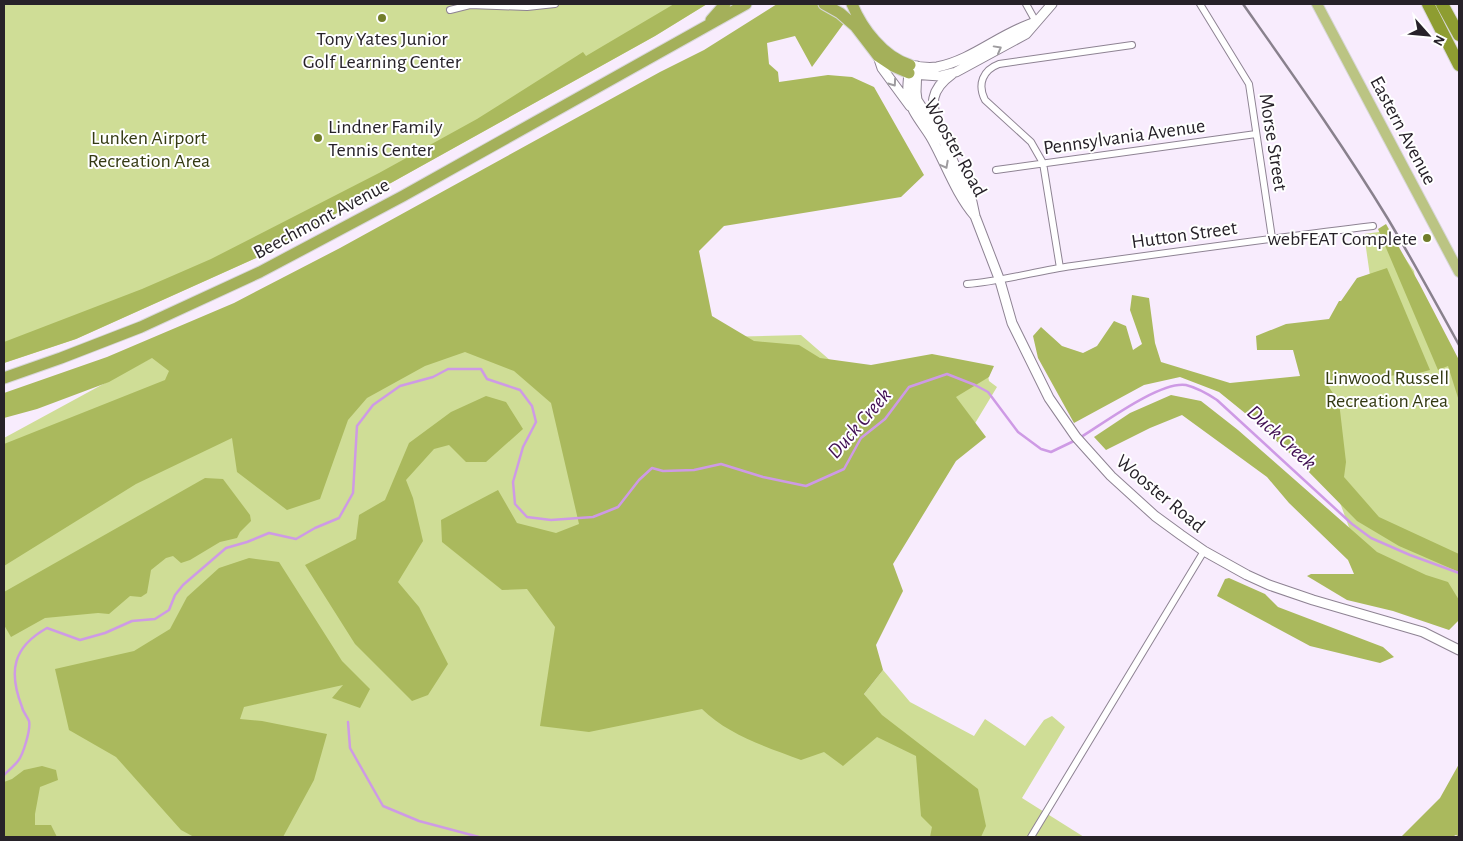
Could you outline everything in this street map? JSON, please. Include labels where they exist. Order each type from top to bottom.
[{"type":"highway","points":[[706,26],[725,4]]},
{"type":"highway","name":"Beechmont Avenue","points":[[4,378],[61,358],[141,326],[260,272],[403,196],[746,4]]},
{"type":"highway","points":[[824,4],[840,13],[854,26],[878,56],[892,66],[913,70]]},
{"type":"highway","points":[[852,4],[857,17],[881,46],[913,70]]},
{"type":"highway","points":[[1428,4],[1459,65]]},
{"type":"highway","points":[[1442,4],[1459,35]]},
{"type":"main road","name":"Eastern Avenue","points":[[1318,4],[1459,272]]},
{"type":"street","points":[[450,10],[470,5],[527,7],[555,4]]},
{"type":"street","points":[[1026,4],[1036,22]]},
{"type":"street","points":[[944,142],[932,104],[939,86],[956,72],[1026,34],[1052,4]]},
{"type":"street","name":"Morse Street","points":[[1200,4],[1249,84],[1272,238]]},
{"type":"street","points":[[913,70],[937,67],[953,62],[1023,26],[1036,22]]},
{"type":"street","points":[[1060,268],[1043,163],[1031,142],[983,98],[981,84],[984,75],[992,66],[999,64],[1132,45]]},
{"type":"street","points":[[878,56],[882,68],[912,108]]},
{"type":"street","points":[[913,70],[940,76],[956,72]]},
{"type":"street","name":"Wooster Road","points":[[913,70],[908,95],[912,108],[931,138],[964,204],[975,216]]},
{"type":"street","name":"Wooster Road","points":[[913,70],[917,100],[944,142],[972,202],[975,216],[1000,281],[1012,324],[1049,398],[1092,456],[1155,516],[1204,551],[1247,575],[1313,600],[1423,632],[1459,650]]},
{"type":"street","name":"Pennsylvania Avenue","points":[[996,170],[1256,134]]},
{"type":"street","name":"Hutton Street","points":[[1000,281],[1060,268],[1272,238],[1373,226]]},
{"type":"street","points":[[967,284],[1000,281]]},
{"type":"street","points":[[1031,837],[1204,551]]},
{"type":"green space","name":"Lunken Airport Recreation Area","points":[[4,4],[707,4],[655,36],[256,258],[76,339],[4,363]]},
{"type":"green space","points":[[674,4],[707,4],[655,36],[256,258],[76,339],[4,363],[4,342],[142,289],[211,259],[379,173],[477,119],[583,52],[586,56]]},
{"type":"green space","points":[[777,4],[824,4],[847,19],[812,67],[795,36],[767,43],[769,64],[778,72],[779,82],[828,75],[852,77],[874,87],[924,175],[901,197],[724,226],[699,251],[712,316],[754,341],[799,345],[820,358],[871,365],[932,354],[994,366],[989,377],[956,397],[986,437],[956,461],[893,564],[903,591],[876,645],[883,670],[864,694],[882,715],[978,789],[986,826],[981,837],[930,837],[932,827],[921,816],[916,756],[877,737],[843,766],[824,752],[801,760],[762,745],[724,726],[702,709],[589,732],[540,726],[555,627],[527,589],[502,590],[442,542],[441,520],[498,490],[517,523],[556,533],[579,524],[551,403],[514,371],[465,352],[425,366],[367,398],[348,420],[320,499],[287,510],[237,472],[232,438],[136,484],[4,566],[4,444],[165,380],[169,371],[152,358],[109,382],[37,409],[4,418],[4,393],[107,357],[234,303],[340,248],[660,72],[704,50]]},
{"type":"green space","points":[[1386,224],[1459,360],[1459,401],[1448,366],[1438,370],[1378,229]]},
{"type":"green space","name":"Linwood Russell Recreation Area","points":[[1386,231],[1414,271],[1419,307],[1459,372],[1459,614],[1373,592],[1336,492],[1305,335],[1376,318],[1364,234]]},
{"type":"green space","points":[[1387,268],[1430,370],[1419,373],[1347,380],[1324,380],[1339,402],[1346,462],[1344,477],[1379,517],[1459,554],[1459,572],[1399,546],[1357,521],[1299,462],[1256,422],[1219,392],[1180,377],[1144,385],[1074,423],[1038,358],[1033,336],[1041,327],[1062,346],[1083,353],[1097,346],[1114,321],[1126,326],[1133,350],[1142,344],[1130,310],[1132,295],[1149,298],[1155,343],[1161,362],[1230,383],[1300,376],[1293,350],[1257,350],[1256,336],[1286,324],[1329,319],[1339,301],[1341,301],[1357,278]]},
{"type":"green space","points":[[801,335],[854,381],[987,370],[989,381],[997,387],[822,676],[875,708],[864,694],[883,670],[910,702],[974,736],[985,719],[1025,746],[1044,720],[1052,716],[1065,727],[1022,798],[1084,837],[4,837],[4,438],[164,351]]},
{"type":"green space","points":[[1171,395],[1201,401],[1238,430],[1377,552],[1426,575],[1448,582],[1459,600],[1459,620],[1449,630],[1393,611],[1347,600],[1307,576],[1311,574],[1354,574],[1348,560],[1289,503],[1267,477],[1182,415],[1150,428],[1106,450],[1094,437],[1130,413]]},
{"type":"green space","points":[[486,396],[506,402],[523,429],[486,462],[466,462],[449,445],[434,449],[406,480],[413,498],[423,541],[398,582],[419,607],[448,664],[428,695],[412,701],[355,644],[305,565],[356,539],[359,515],[385,500],[409,443],[451,412]]},
{"type":"green space","points":[[205,478],[223,479],[250,515],[251,521],[237,538],[220,542],[190,560],[181,563],[173,556],[166,558],[151,570],[147,593],[141,597],[130,596],[109,614],[98,613],[45,618],[11,637],[4,625],[4,592]]},
{"type":"green space","points":[[249,558],[279,562],[342,661],[370,689],[360,708],[332,698],[343,685],[244,707],[240,719],[262,721],[327,734],[314,780],[283,837],[194,837],[181,830],[116,757],[69,730],[55,669],[134,651],[170,629],[187,597],[219,568]]},
{"type":"green space","points":[[1229,578],[1265,594],[1278,607],[1383,647],[1394,657],[1380,663],[1310,646],[1217,596],[1225,579]]},
{"type":"green space","points":[[1459,764],[1459,837],[1456,835],[1452,837],[1401,837],[1440,798]]},
{"type":"green space","points":[[42,766],[56,770],[58,780],[40,787],[35,825],[51,825],[57,837],[4,837],[4,782],[12,779],[24,770]]},
{"type":"waterway","name":"Duck Creek","points":[[4,775],[20,758],[29,730],[29,721],[23,711],[15,682],[16,661],[27,643],[47,628],[80,640],[105,633],[132,621],[155,619],[169,610],[175,595],[183,585],[226,548],[269,533],[296,539],[315,528],[339,518],[353,493],[357,426],[373,405],[400,386],[433,377],[448,369],[481,369],[487,379],[520,390],[532,406],[536,422],[523,447],[513,482],[515,504],[527,517],[551,520],[593,517],[618,507],[639,480],[652,468],[663,471],[694,470],[721,464],[763,477],[806,486],[844,469],[861,438],[885,419],[909,387],[947,374],[988,392],[1018,432],[1041,449],[1051,452],[1076,440]]},
{"type":"waterway","name":"Duck Creek","points":[[1081,437],[1132,404],[1162,389],[1186,385],[1195,388],[1217,400],[1352,524],[1371,538],[1459,573]]},
{"type":"waterway","points":[[348,722],[350,748],[383,806],[419,821],[479,837]]},
{"type":"railway","points":[[1243,4],[1371,191],[1459,345]]},
{"type":"place","name":"Tony Yates Junior Golf Learning Center","points":[[382,18]]},
{"type":"place","name":"Lindner Family Tennis Center","points":[[318,138]]},
{"type":"place","name":"webFEAT Complete","points":[[1427,238]]}]
